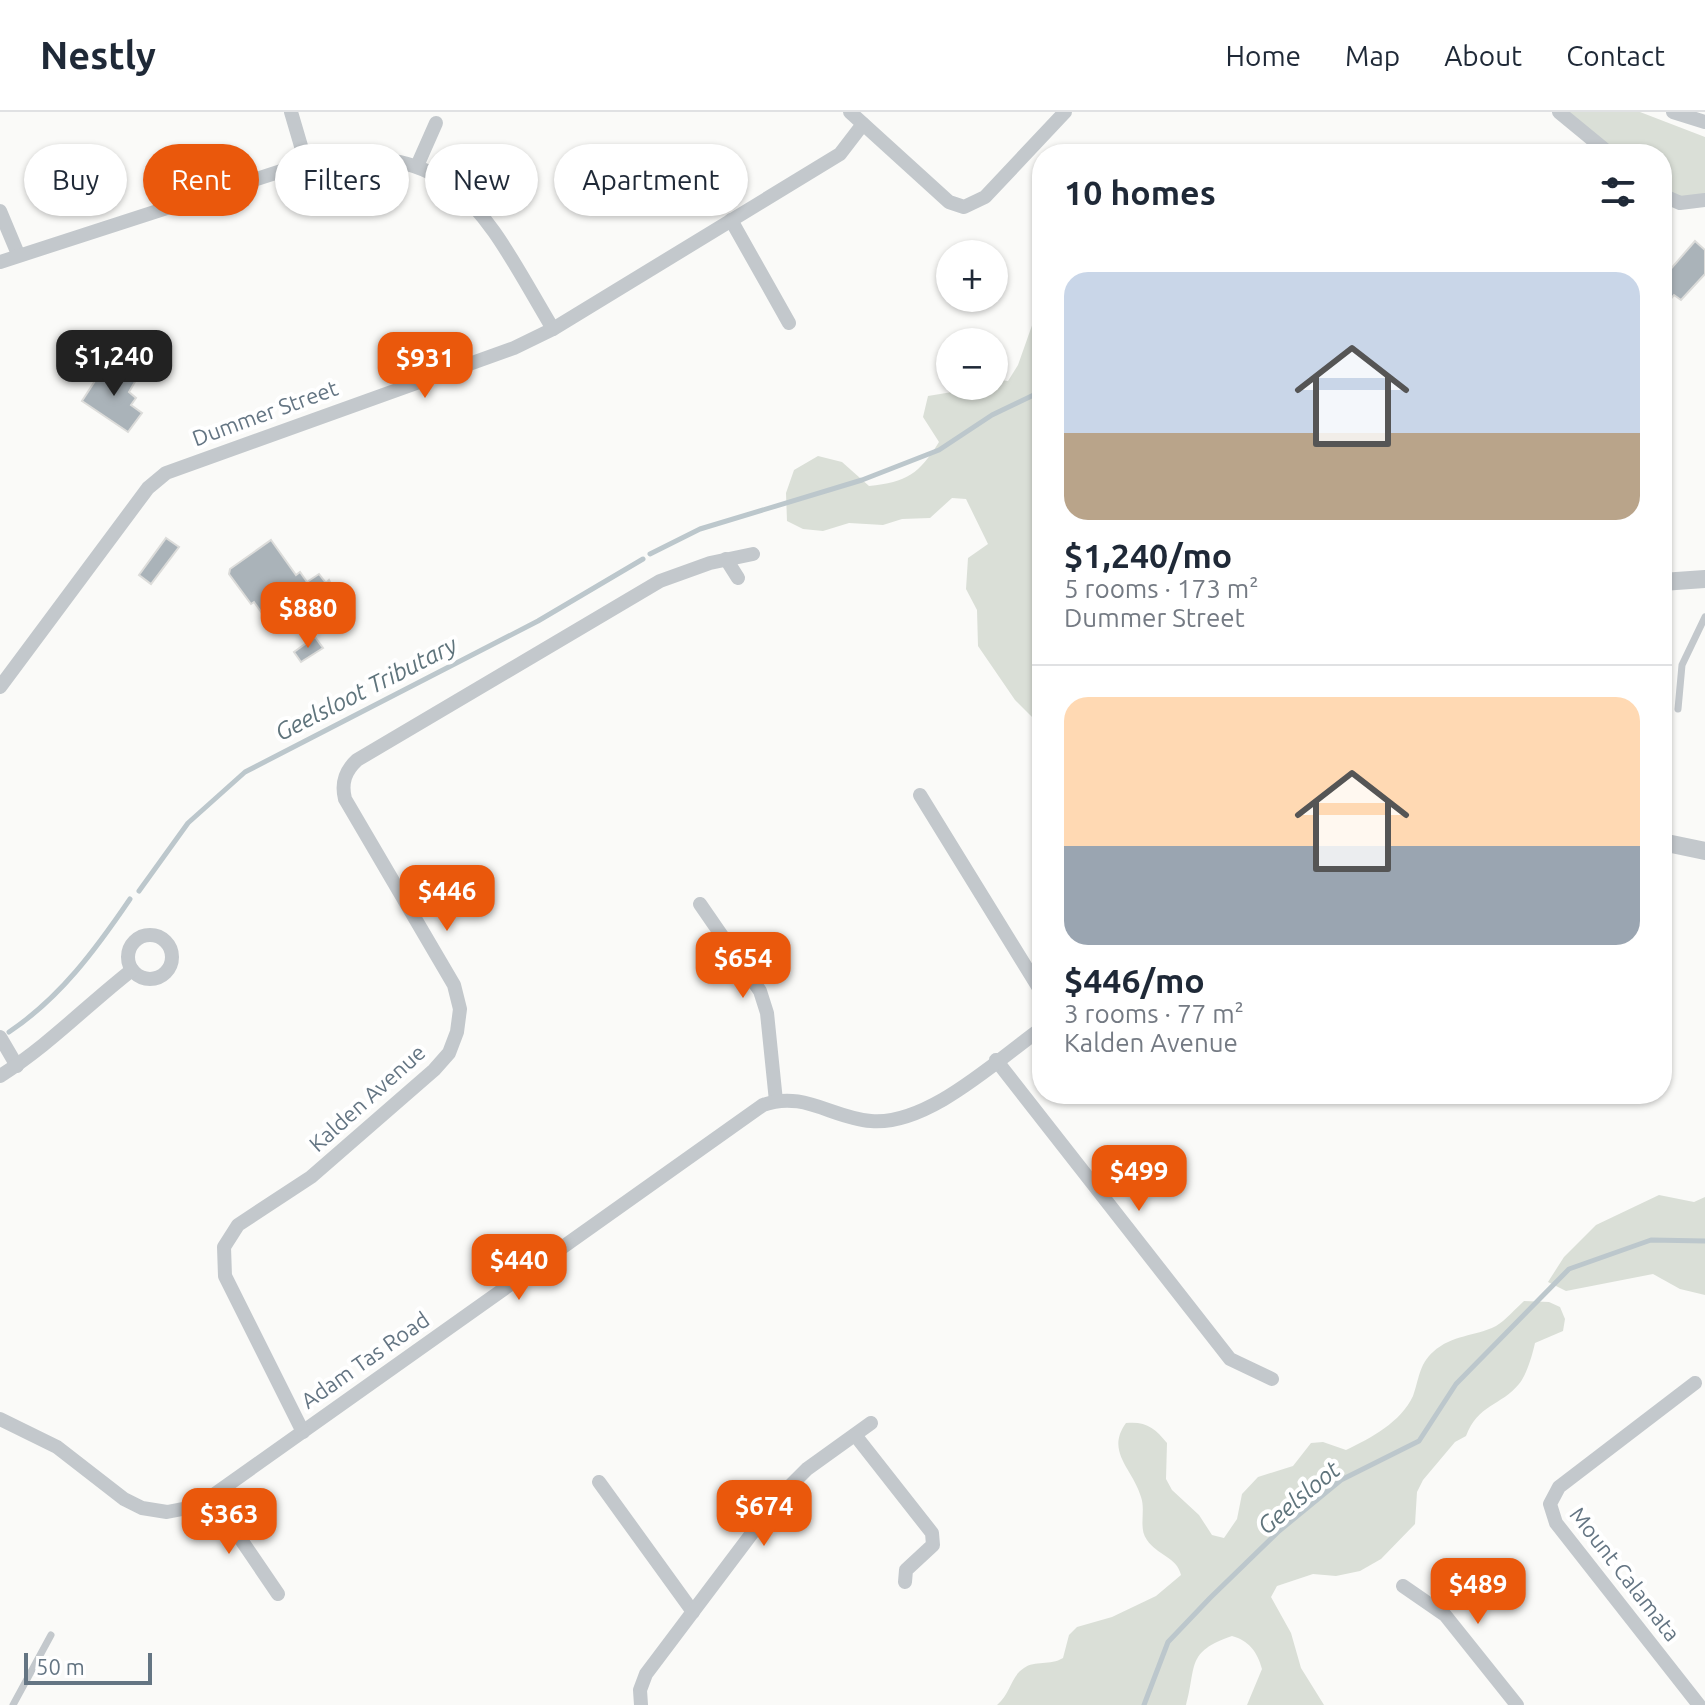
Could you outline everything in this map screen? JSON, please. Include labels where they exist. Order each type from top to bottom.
[{"type":"street","points":[[291,112],[300,144]]},
{"type":"street","points":[[850,112],[949,202],[964,207],[985,197],[1032,147]]},
{"type":"street","points":[[1035,144],[1065,112]]},
{"type":"street","points":[[1559,112],[1598,144]]},
{"type":"street","points":[[1673,112],[1705,122]]},
{"type":"street","points":[[417,166],[436,123]]},
{"type":"street","name":"Dummer Street","points":[[0,687],[148,488],[166,473],[514,348],[553,329],[840,154],[863,124]]},
{"type":"street","points":[[409,165],[444,180],[481,212],[553,329]]},
{"type":"street","points":[[0,262],[275,173]]},
{"type":"street","points":[[1672,198],[1688,204],[1705,200]]},
{"type":"street","points":[[0,211],[18,254]]},
{"type":"street","points":[[731,220],[789,323]]},
{"type":"street","name":"Kalden Avenue","points":[[303,1432],[225,1276],[222,1256],[227,1238],[238,1225],[311,1177],[434,1070],[454,1043],[460,1021],[454,985],[345,799],[343,785],[347,772],[357,760],[660,581],[726,559],[753,554]]},
{"type":"street","points":[[726,559],[738,578]]},
{"type":"street","points":[[1672,581],[1705,579]]},
{"type":"street","points":[[920,795],[1032,977]]},
{"type":"street","points":[[1672,844],[1705,851]]},
{"type":"street","points":[[700,904],[760,991],[767,1013],[776,1101],[802,1100],[859,1119],[901,1119],[927,1108],[1032,1035]]},
{"type":"street","points":[[0,1076],[49,1043],[81,1010],[132,970]]},
{"type":"street","points":[[0,1037],[17,1066]]},
{"type":"street","points":[[996,1060],[1230,1359],[1272,1379]]},
{"type":"street","name":"Adam Tas Road","points":[[0,1419],[57,1447],[124,1499],[142,1508],[155,1512],[185,1510],[212,1497],[763,1105],[776,1101]]},
{"type":"street","name":"Mount Calamata","points":[[1695,1383],[1559,1487],[1551,1498],[1550,1511],[1556,1523],[1699,1705]]},
{"type":"street","points":[[641,1705],[640,1690],[646,1674],[780,1496],[807,1469],[871,1423]]},
{"type":"street","points":[[855,1435],[932,1533],[933,1545],[906,1570],[905,1582]]},
{"type":"street","points":[[599,1482],[693,1612]]},
{"type":"street","points":[[212,1497],[278,1594]]},
{"type":"street","points":[[1403,1586],[1445,1615],[1517,1705]]},
{"type":"lane","points":[[1678,709],[1682,665],[1705,617]]},
{"type":"lane","points":[[13,1705],[51,1635]]},
{"type":"shaded area","points":[[1566,112],[1640,112],[1705,137],[1705,197],[1695,201],[1672,193],[1672,144],[1605,144]]},
{"type":"shaded area","points":[[1032,325],[1032,717],[1015,700],[978,646],[977,610],[966,589],[968,558],[988,544],[966,499],[952,498],[930,518],[902,519],[883,525],[849,523],[823,531],[803,529],[787,521],[786,493],[794,470],[818,456],[842,462],[869,486],[903,479],[925,462],[939,442],[923,417],[928,396],[936,395],[936,400],[1008,400],[1008,381],[1018,365]]},
{"type":"shaded area","points":[[1659,1195],[1694,1202],[1705,1197],[1705,1295],[1680,1289],[1653,1274],[1566,1291],[1548,1282],[1564,1257],[1596,1225]]},
{"type":"shaded area","points":[[1524,1301],[1549,1302],[1560,1307],[1565,1319],[1563,1331],[1535,1343],[1519,1384],[1477,1417],[1466,1436],[1455,1442],[1423,1480],[1417,1492],[1415,1524],[1381,1559],[1360,1571],[1336,1576],[1313,1574],[1277,1586],[1271,1597],[1291,1633],[1301,1668],[1324,1705],[1247,1705],[1262,1669],[1252,1648],[1232,1636],[1217,1642],[1200,1655],[1193,1671],[1186,1705],[997,1705],[1024,1668],[1063,1658],[1069,1635],[1077,1627],[1112,1617],[1156,1596],[1181,1575],[1175,1564],[1151,1545],[1144,1535],[1141,1497],[1119,1452],[1120,1433],[1126,1423],[1145,1424],[1163,1438],[1167,1443],[1166,1479],[1172,1490],[1199,1515],[1212,1535],[1224,1538],[1237,1519],[1242,1494],[1258,1477],[1293,1466],[1311,1443],[1323,1442],[1346,1450],[1375,1434],[1408,1405],[1422,1367],[1433,1352],[1448,1342],[1496,1326]]},
{"type":"building","points":[[1695,241],[1705,250],[1705,274],[1681,300],[1674,295],[1672,297],[1672,267]]},
{"type":"building","points":[[104,367],[117,377],[123,369],[136,380],[129,392],[136,398],[131,405],[142,413],[128,432],[82,401]]},
{"type":"building","points":[[166,538],[179,547],[151,584],[139,575]]},
{"type":"building","points":[[271,540],[296,575],[300,572],[307,582],[319,574],[326,583],[329,580],[344,610],[327,622],[312,601],[303,607],[292,591],[262,613],[254,602],[251,604],[229,574],[230,569]]},
{"type":"building","points":[[315,637],[323,648],[301,662],[294,652]]},
{"type":"waterway","name":"Geelsloot Tributary","points":[[650,554],[700,529],[862,480],[939,450],[992,415],[1032,396]]},
{"type":"waterway","name":"Geelsloot Tributary","points":[[139,891],[188,823],[245,772],[538,621],[643,559]]},
{"type":"waterway","name":"Geelsloot Tributary","points":[[9,1032],[61,988],[130,899]]},
{"type":"waterway","name":"Geelsloot","points":[[1144,1705],[1168,1642],[1210,1598],[1279,1531],[1341,1480],[1419,1441],[1456,1384],[1569,1269],[1651,1240],[1705,1241]]}]
